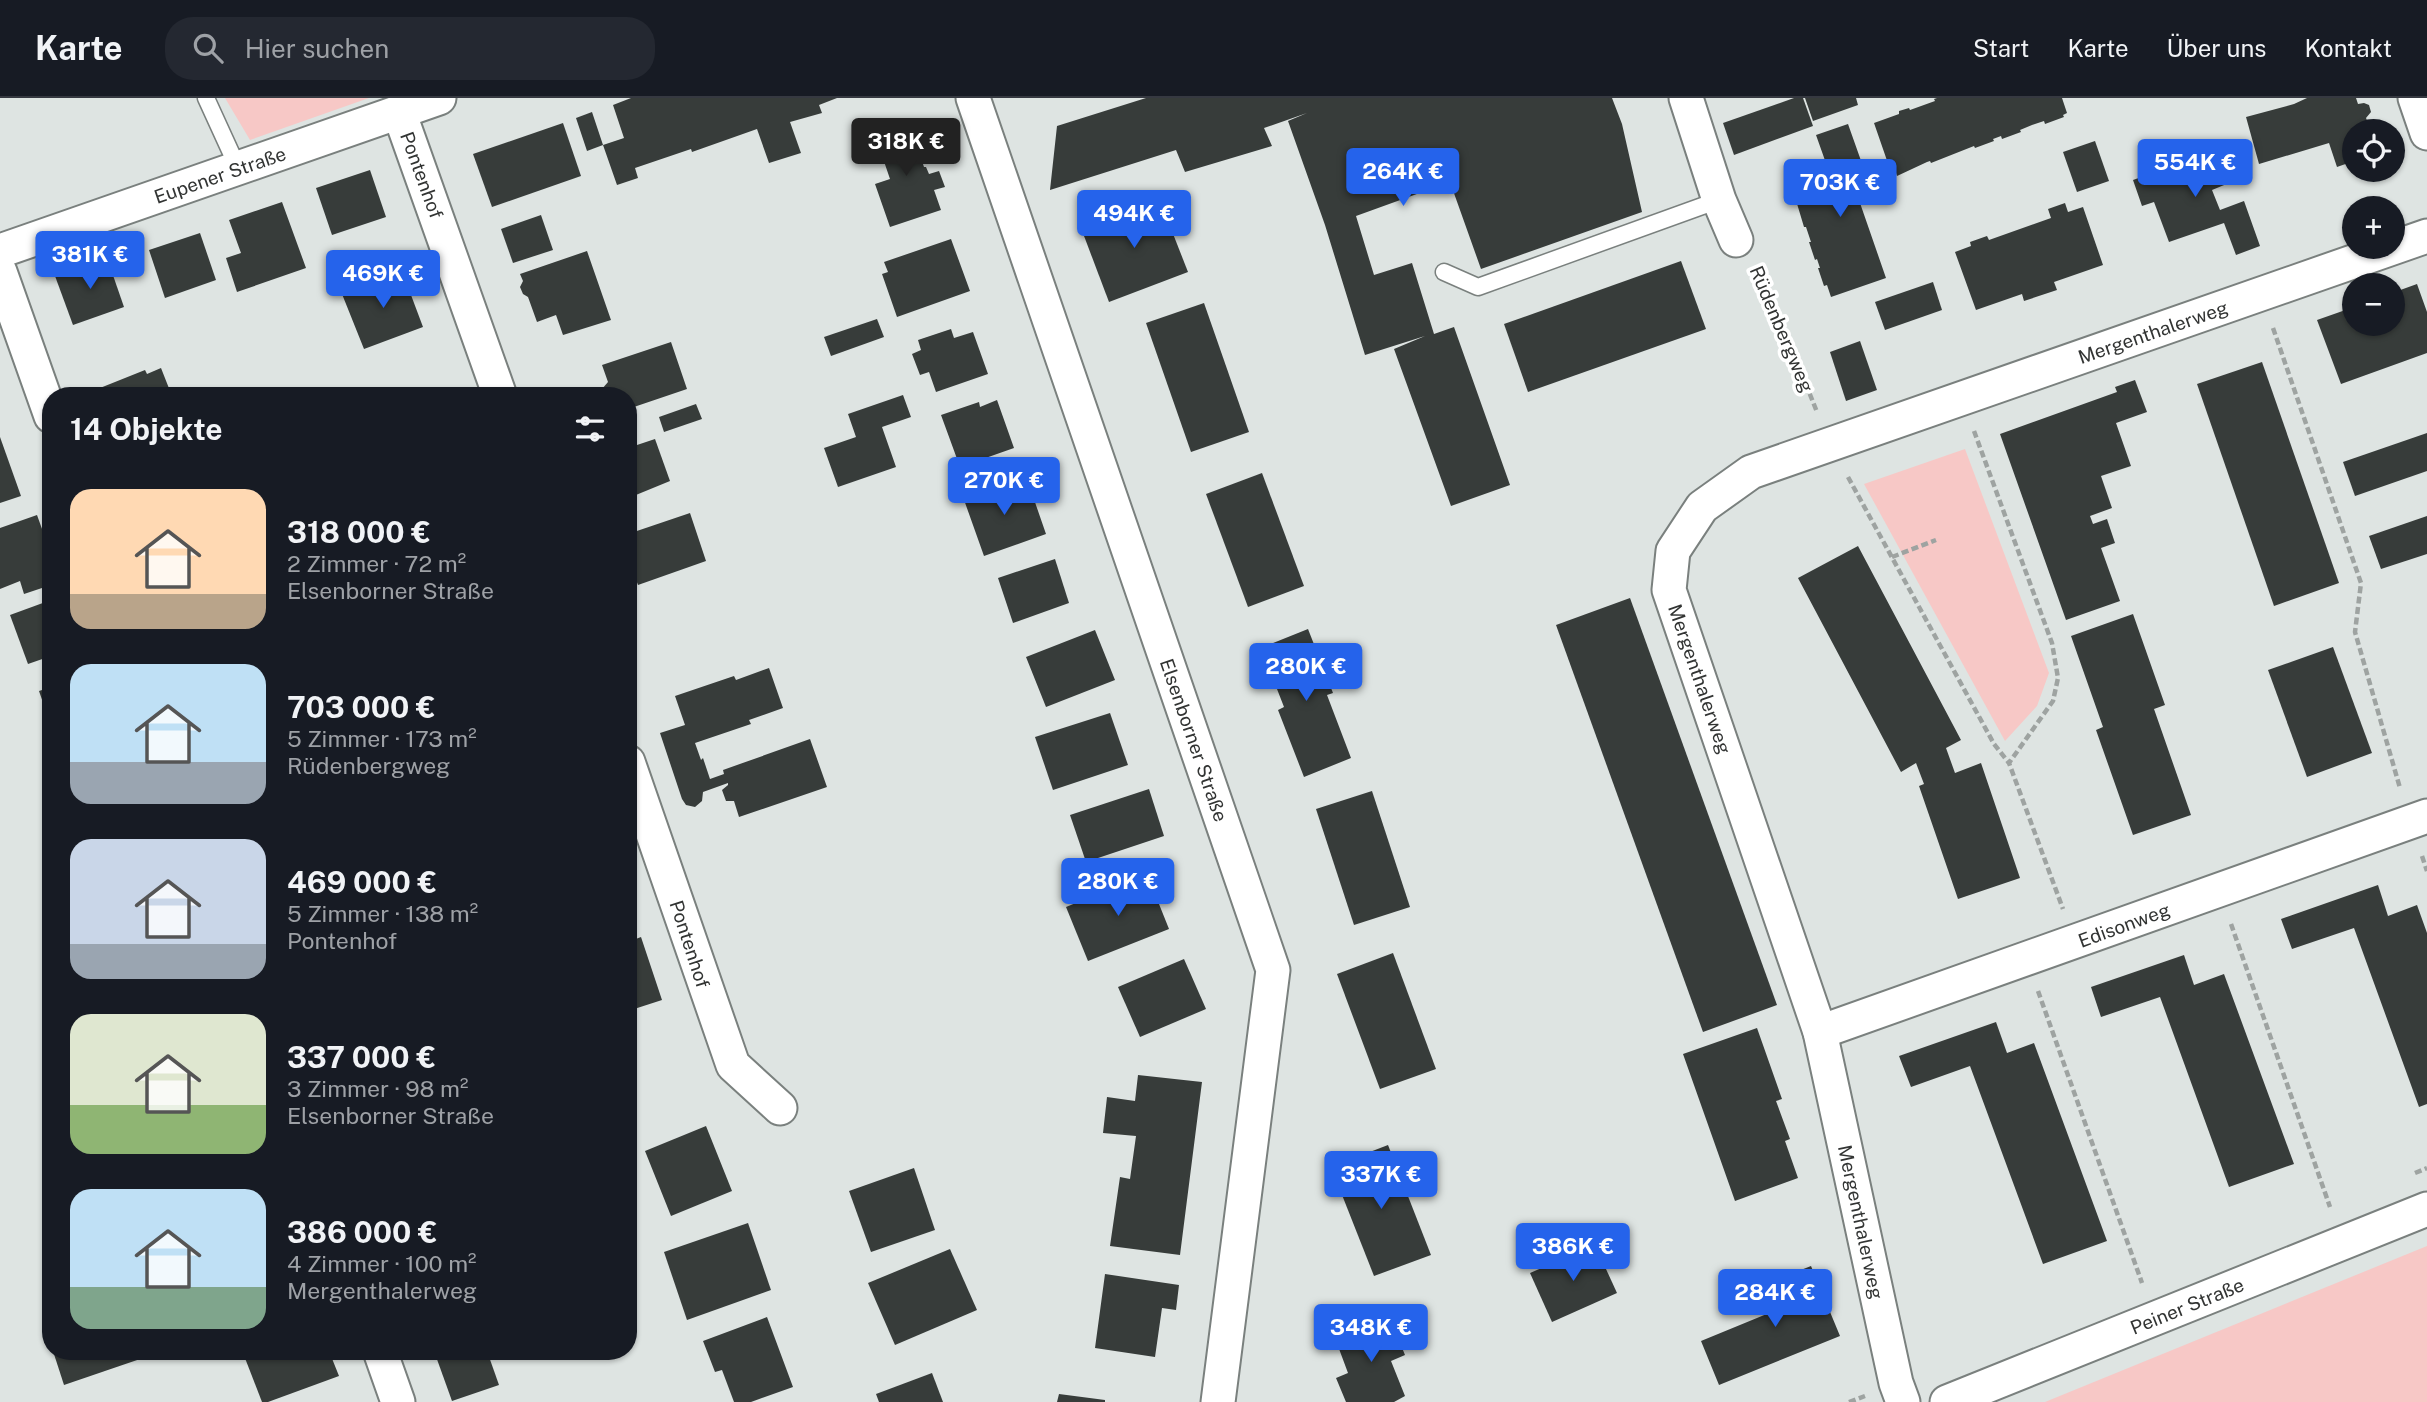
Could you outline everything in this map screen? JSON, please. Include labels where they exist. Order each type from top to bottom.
[{"type":"street","name":"Eupener Straße","points":[[0,251],[439,98]]},
{"type":"street","name":"Elsenborner Straße","points":[[973,98],[1273,971],[1219,1402]]},
{"type":"street","points":[[1686,98],[1719,200],[1736,240]]},
{"type":"street","points":[[2415,98],[2427,133]]},
{"type":"street","name":"Pontenhof","points":[[399,112],[497,387]]},
{"type":"street","name":"Mergenthalerweg","points":[[1903,1402],[1896,1383],[1821,1032],[1669,590],[1672,551],[1702,507],[1751,472],[2427,236]]},
{"type":"street","points":[[0,272],[42,391]]},
{"type":"street","name":"Pontenhof","points":[[637,788],[733,1065],[780,1108]]},
{"type":"street","name":"Edisonweg","points":[[1821,1032],[2418,819]]},
{"type":"street","name":"Peiner Straße","points":[[1947,1402],[2427,1209]]},
{"type":"street","points":[[383,1360],[398,1402]]},
{"type":"lane","points":[[206,98],[238,168]]},
{"type":"lane","points":[[1444,272],[1478,287],[1719,200]]},
{"type":"path","name":"Rüdenbergweg","points":[[1736,240],[1759,267],[1831,445],[1994,744],[2009,763],[2075,942]]},
{"type":"path","points":[[2262,294],[2361,583],[2355,632],[2418,819]]},
{"type":"path","points":[[1962,399],[2052,643],[2058,678],[2053,701],[2009,763]]},
{"type":"path","points":[[1892,557],[1936,540]]},
{"type":"path","points":[[2220,890],[2330,1207]]},
{"type":"path","points":[[2027,959],[2142,1283]]},
{"type":"shaded area","points":[[225,98],[369,98],[250,140]]},
{"type":"shaded area","points":[[1965,449],[2049,673],[2037,706],[2005,741],[1864,484]]},
{"type":"shaded area","points":[[2427,1246],[2427,1402],[2045,1402]]},
{"type":"building","points":[[631,98],[837,98],[819,105],[822,113],[790,122],[801,153],[769,163],[757,129],[692,152],[691,149],[635,168],[638,178],[617,185],[603,145],[624,138],[613,105]]},
{"type":"building","points":[[1146,98],[1612,98],[1622,124],[1642,212],[1481,269],[1450,182],[1356,216],[1374,275],[1412,263],[1434,334],[1454,327],[1510,485],[1451,506],[1394,349],[1425,336],[1365,355],[1325,225],[1288,121],[1307,113],[1264,128],[1272,146],[1185,172],[1176,150],[1050,190],[1057,126]]},
{"type":"building","points":[[1794,98],[1803,98],[1813,126],[1734,155],[1723,123]]},
{"type":"building","points":[[1805,98],[1856,98],[1858,105],[1813,121]]},
{"type":"building","points":[[1937,98],[2062,98],[2067,113],[2064,117],[2045,124],[2044,121],[2032,125],[2002,139],[2001,136],[1975,148],[1974,146],[1931,163],[1927,162],[1897,176],[1896,173],[1892,175],[1874,123]]},
{"type":"building","points":[[2307,98],[2356,98],[2358,104],[2369,105],[2371,112],[2366,119],[2342,119],[2342,165],[2337,167],[2329,143],[2259,164],[2246,117]]},
{"type":"building","points":[[592,112],[603,145],[587,151],[576,118]]},
{"type":"building","points":[[563,123],[581,176],[492,207],[473,154]]},
{"type":"building","points":[[909,123],[924,167],[929,174],[939,171],[945,187],[934,190],[941,210],[890,227],[875,184],[890,179],[875,135]]},
{"type":"building","points":[[1848,124],[1865,172],[1851,177],[1886,278],[1831,297],[1827,285],[1824,286],[1795,197],[1833,183],[1816,135]]},
{"type":"building","points":[[2095,141],[2109,181],[2077,192],[2063,152]]},
{"type":"building","points":[[2207,141],[2217,170],[2224,168],[2229,183],[2212,190],[2220,210],[2244,201],[2260,246],[2236,255],[2224,223],[2169,242],[2154,202],[2142,206],[2133,180],[2178,164],[2174,153]]},
{"type":"building","points":[[370,170],[386,217],[332,235],[316,188]]},
{"type":"building","points":[[1159,198],[1188,272],[1109,302],[1081,228]]},
{"type":"building","points":[[282,202],[306,268],[237,292],[226,258],[241,253],[229,220]]},
{"type":"building","points":[[2065,203],[2068,212],[2083,207],[2103,265],[2054,282],[2057,290],[2024,301],[2022,294],[1976,310],[1955,252],[1971,246],[1970,242],[1987,236],[1989,240],[2051,218],[2048,209]]},
{"type":"building","points":[[541,215],[553,250],[513,263],[501,229]]},
{"type":"building","points":[[200,233],[216,280],[165,298],[149,250]]},
{"type":"building","points":[[951,239],[970,291],[897,317],[882,274],[888,272],[884,262]]},
{"type":"building","points":[[587,251],[611,320],[563,335],[556,315],[537,322],[528,297],[520,287],[523,281],[520,274]]},
{"type":"building","points":[[107,258],[124,307],[73,325],[55,276]]},
{"type":"building","points":[[1681,261],[1706,329],[1528,392],[1504,324]]},
{"type":"building","points":[[402,271],[423,327],[364,349],[342,294]]},
{"type":"building","points":[[1933,282],[1942,310],[1885,330],[1875,302]]},
{"type":"building","points":[[2417,284],[2427,312],[2427,353],[2341,384],[2317,320],[2342,311],[2342,336],[2405,336],[2405,288]]},
{"type":"building","points":[[1204,303],[1249,432],[1191,452],[1146,323]]},
{"type":"building","points":[[877,319],[884,337],[831,356],[824,337]]},
{"type":"building","points":[[951,329],[954,338],[973,332],[988,374],[936,392],[929,372],[920,375],[912,354],[921,350],[918,340]]},
{"type":"building","points":[[1860,341],[1877,390],[1846,401],[1830,352]]},
{"type":"building","points":[[671,342],[687,389],[637,406],[637,387],[604,387],[608,382],[602,365]]},
{"type":"building","points":[[2262,362],[2339,583],[2274,606],[2197,384]]},
{"type":"building","points":[[161,368],[168,387],[102,387],[145,370],[147,374]]},
{"type":"building","points":[[2135,380],[2147,412],[2116,423],[2131,466],[2101,476],[2112,508],[2090,516],[2093,524],[2107,519],[2115,543],[2101,548],[2120,601],[2066,620],[2000,434],[2117,392],[2115,387]]},
{"type":"building","points":[[903,395],[911,417],[882,427],[896,467],[838,487],[824,448],[856,437],[848,414]]},
{"type":"building","points":[[997,400],[1014,448],[960,467],[941,415],[979,402],[980,407]]},
{"type":"building","points":[[696,404],[702,419],[664,432],[659,417]]},
{"type":"building","points":[[2427,433],[2427,471],[2355,496],[2343,462]]},
{"type":"building","points":[[0,437],[21,496],[0,503]]},
{"type":"building","points":[[655,439],[670,481],[637,495],[637,445]]},
{"type":"building","points":[[1262,473],[1304,586],[1248,607],[1206,494]]},
{"type":"building","points":[[1028,482],[1046,534],[984,556],[963,497],[1002,484],[1005,491]]},
{"type":"building","points":[[690,513],[706,561],[638,585],[637,531]]},
{"type":"building","points":[[37,515],[42,529],[42,588],[24,594],[20,581],[0,589],[0,528]]},
{"type":"building","points":[[2427,516],[2427,554],[2381,569],[2369,536]]},
{"type":"building","points":[[1858,546],[1961,740],[1946,748],[1955,773],[1981,763],[2020,878],[1958,899],[1919,786],[1924,784],[1916,763],[1901,772],[1798,578]]},
{"type":"building","points":[[1055,559],[1069,603],[1013,623],[998,578]]},
{"type":"building","points":[[1630,598],[1777,1005],[1703,1032],[1556,625]]},
{"type":"building","points":[[42,603],[42,659],[28,664],[10,615]]},
{"type":"building","points":[[2133,614],[2165,705],[2154,709],[2191,815],[2133,835],[2096,730],[2103,727],[2071,636]]},
{"type":"building","points":[[1308,629],[1333,693],[1327,695],[1351,758],[1304,777],[1278,710],[1284,707],[1261,648]]},
{"type":"building","points":[[1095,630],[1115,680],[1046,707],[1026,657]]},
{"type":"building","points":[[2333,647],[2372,753],[2307,777],[2268,670]]},
{"type":"building","points":[[769,668],[783,708],[749,720],[751,724],[695,743],[710,779],[724,774],[723,770],[810,739],[827,787],[739,817],[734,801],[726,801],[722,790],[728,783],[703,792],[702,801],[695,807],[686,805],[660,733],[685,725],[675,696],[734,676],[736,680]]},
{"type":"building","points":[[1110,713],[1128,765],[1053,790],[1035,737]]},
{"type":"building","points":[[1149,789],[1164,836],[1086,862],[1070,815]]},
{"type":"building","points":[[1372,791],[1410,907],[1354,925],[1316,809]]},
{"type":"building","points":[[1147,874],[1169,929],[1088,961],[1066,907]]},
{"type":"building","points":[[2378,885],[2388,916],[2417,905],[2427,933],[2427,1104],[2419,1107],[2354,928],[2292,949],[2281,919]]},
{"type":"building","points":[[641,937],[662,1000],[637,1008],[637,939]]},
{"type":"building","points":[[1393,953],[1436,1069],[1380,1089],[1337,974]]},
{"type":"building","points":[[2184,955],[2194,985],[2224,974],[2294,1164],[2229,1187],[2160,997],[2101,1017],[2091,987]]},
{"type":"building","points":[[1184,959],[1206,1009],[1140,1037],[1118,987]]},
{"type":"building","points":[[1996,1022],[2007,1053],[2034,1043],[2107,1241],[2043,1264],[1970,1066],[1911,1087],[1899,1056]]},
{"type":"building","points":[[1757,1028],[1782,1099],[1776,1101],[1790,1139],[1785,1141],[1798,1178],[1735,1201],[1683,1054]]},
{"type":"building","points":[[1138,1075],[1202,1082],[1180,1255],[1110,1246],[1120,1177],[1130,1179],[1136,1136],[1103,1133],[1107,1097],[1135,1101]]},
{"type":"building","points":[[706,1126],[732,1191],[671,1216],[645,1151]]},
{"type":"building","points":[[1388,1145],[1431,1255],[1374,1276],[1331,1167]]},
{"type":"building","points":[[914,1168],[935,1230],[871,1252],[849,1191]]},
{"type":"building","points":[[748,1223],[771,1290],[687,1320],[664,1252]]},
{"type":"building","points":[[1595,1245],[1617,1293],[1552,1322],[1530,1273]]},
{"type":"building","points":[[950,1249],[977,1310],[895,1345],[868,1283]]},
{"type":"building","points":[[1811,1266],[1840,1336],[1719,1385],[1701,1341],[1774,1311],[1763,1285]]},
{"type":"building","points":[[1105,1274],[1179,1285],[1176,1310],[1162,1308],[1155,1357],[1095,1348]]},
{"type":"building","points":[[1389,1316],[1405,1355],[1391,1361],[1405,1396],[1394,1402],[1346,1402],[1336,1378],[1348,1373],[1335,1338]]},
{"type":"building","points":[[767,1317],[793,1387],[751,1402],[734,1402],[722,1370],[715,1372],[703,1341]]},
{"type":"building","points":[[56,1360],[137,1360],[64,1385]]},
{"type":"building","points":[[246,1360],[333,1360],[339,1376],[262,1402]]},
{"type":"building","points":[[437,1360],[490,1360],[499,1385],[452,1401]]},
{"type":"building","points":[[932,1373],[943,1402],[879,1402],[876,1394]]},
{"type":"building","points":[[1059,1394],[1105,1400],[1105,1402],[1057,1402]]}]
